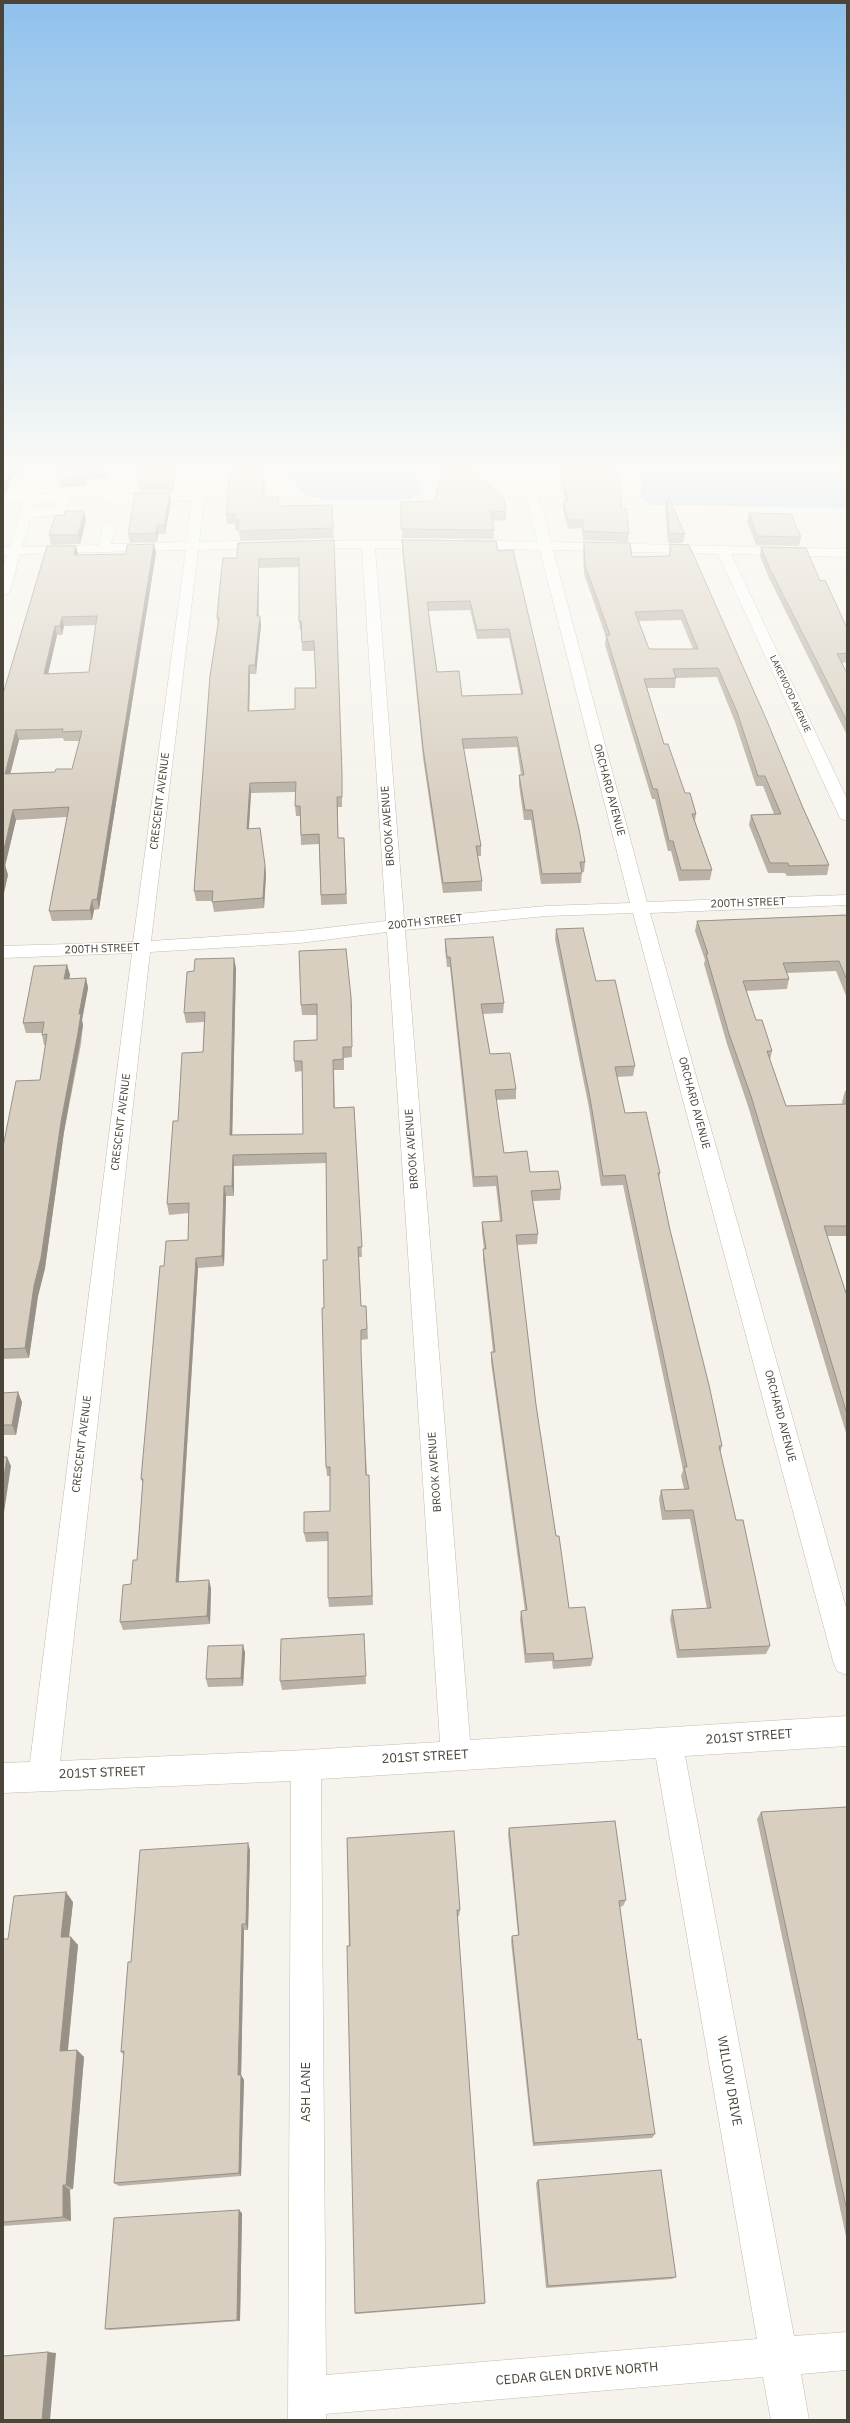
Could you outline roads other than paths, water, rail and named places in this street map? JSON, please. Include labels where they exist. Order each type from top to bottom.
[{"type":"street","name":"CRESCENT AVENUE","points":[[43,1775],[141,947],[187,583]]},
{"type":"street","name":"BROOK AVENUE","points":[[371,583],[456,1755]]},
{"type":"street","name":"ORCHARD AVENUE","points":[[554,583],[640,907],[847,1661]]},
{"type":"street","name":"LAKEWOOD AVENUE","points":[[738,583],[847,816]]},
{"type":"street","name":"200TH STREET","points":[[3,952],[141,947],[300,937],[499,914],[640,907],[847,900]]},
{"type":"street","name":"201ST STREET","points":[[3,1778],[43,1775],[306,1765],[847,1731]]},
{"type":"street","name":"WILLOW DRIVE","points":[[668,1742],[790,2420]]},
{"type":"street","name":"ASH LANE","points":[[306,1765],[307,2408]]},
{"type":"street","name":"CEDAR GLEN DRIVE NORTH","points":[[307,2408],[847,2351]]}]
